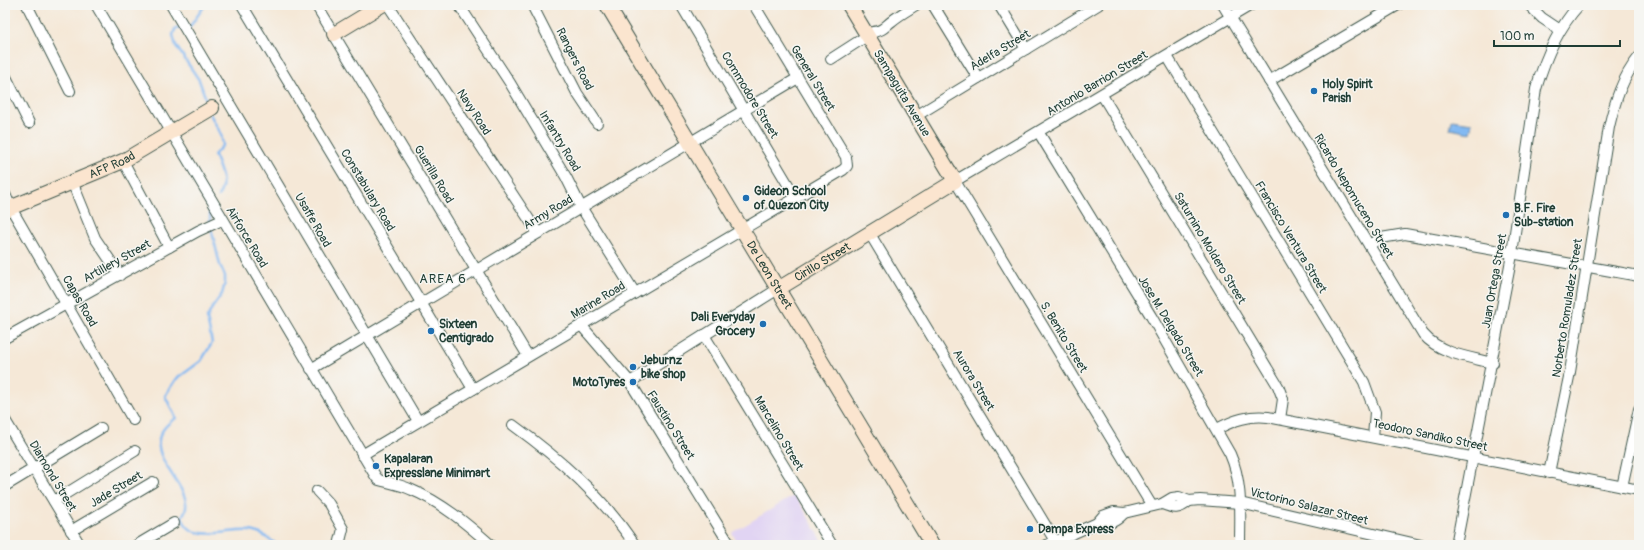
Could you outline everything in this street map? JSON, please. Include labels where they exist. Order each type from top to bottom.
[{"type":"main road","points":[[334,34],[382,5]]},
{"type":"main road","name":"De Leon Street","points":[[607,5],[932,545]]},
{"type":"main road","name":"Sampaguita Avenue","points":[[849,5],[870,34],[955,182]]},
{"type":"main road","name":"AFP Road","points":[[8,209],[73,184],[123,161],[212,108]]},
{"type":"main road","name":"Cirillo Street","points":[[778,289],[955,182]]},
{"type":"street","points":[[27,5],[70,91]]},
{"type":"street","name":"Airforce Road","points":[[96,5],[171,133],[218,221],[311,369],[362,455],[379,480],[412,490],[430,499],[470,526],[491,545]]},
{"type":"street","name":"Usaffe Road","points":[[171,5],[366,336],[418,421]]},
{"type":"street","name":"Constabulary Road","points":[[242,5],[473,389]]},
{"type":"street","name":"Guerilla Road","points":[[316,5],[528,356]]},
{"type":"street","name":"Navy Road","points":[[388,5],[538,234]]},
{"type":"street","name":"Infantry Road","points":[[458,5],[510,83],[566,177],[581,208],[635,293]]},
{"type":"street","name":"Rangers Road","points":[[532,5],[577,93],[597,123]]},
{"type":"street","name":"Commodore Street","points":[[681,5],[796,198]]},
{"type":"street","name":"General Street","points":[[754,5],[846,157],[847,166]]},
{"type":"street","points":[[831,59],[870,34],[880,31],[888,26],[891,21],[916,5]]},
{"type":"street","points":[[933,5],[978,78]]},
{"type":"street","points":[[999,5],[1026,49]]},
{"type":"street","name":"Adelfa Street","points":[[916,116],[1098,5]]},
{"type":"street","name":"Ricardo Nepomuceno Street","points":[[1223,5],[1369,245],[1430,342],[1449,352],[1493,363]]},
{"type":"street","name":"Antonio Barrion Street","points":[[955,182],[1251,5]]},
{"type":"street","points":[[1269,81],[1398,5]]},
{"type":"street","points":[[1529,5],[1560,30]]},
{"type":"street","name":"Juan Ortega Street","points":[[1456,545],[1493,363],[1513,252],[1536,89],[1549,52],[1560,30],[1579,5]]},
{"type":"street","name":"Francisco Ventura Street","points":[[1167,56],[1364,382],[1375,412],[1373,437]]},
{"type":"street","name":"Norberto Romuladez Street","points":[[1549,473],[1570,372],[1608,127],[1622,83],[1639,57]]},
{"type":"street","points":[[5,75],[29,124]]},
{"type":"street","name":"Army Road","points":[[311,369],[798,78]]},
{"type":"street","name":"Saturnino Moldero Street","points":[[1102,95],[1278,386],[1283,399],[1280,419]]},
{"type":"street","name":"Jose M. Delgado Street","points":[[1039,133],[1151,316],[1230,454],[1237,471],[1240,503],[1240,545]]},
{"type":"street","points":[[123,161],[169,247]]},
{"type":"street","name":"Marine Road","points":[[362,455],[843,170],[847,166]]},
{"type":"street","name":"S. Benito Street","points":[[955,182],[1157,505]]},
{"type":"street","points":[[73,184],[95,238],[120,275]]},
{"type":"street","name":"Capas Road","points":[[5,194],[8,209],[67,304],[133,420]]},
{"type":"street","name":"Artillery Street","points":[[6,334],[67,304],[218,221]]},
{"type":"street","name":"Aurora Street","points":[[870,234],[1051,543]]},
{"type":"street","points":[[1369,245],[1381,238],[1405,234],[1513,252],[1639,276]]},
{"type":"street","name":"Cirillo Street","points":[[630,382],[778,289]]},
{"type":"street","name":"Faustino Street","points":[[581,325],[630,382],[730,545]]},
{"type":"street","name":"Marcelino Street","points":[[704,335],[832,545]]},
{"type":"street","points":[[1622,487],[1639,409]]},
{"type":"street","name":"Teodoro Sandiko Street","points":[[1217,430],[1228,423],[1250,417],[1280,419],[1639,490]]},
{"type":"street","name":"Diamond Street","points":[[5,420],[80,545]]},
{"type":"street","points":[[513,424],[552,454],[588,486],[619,521],[635,545]]},
{"type":"street","points":[[5,486],[101,428]]},
{"type":"street","points":[[54,501],[135,451]]},
{"type":"street","name":"Jade Street","points":[[71,531],[153,482]]},
{"type":"street","points":[[317,491],[329,504],[343,529],[339,545]]},
{"type":"street","name":"Victorino Salazar Street","points":[[1051,543],[1097,523],[1106,524],[1117,520],[1124,513],[1157,505],[1172,498],[1179,497],[1189,501],[1200,500],[1240,503],[1421,545]]},
{"type":"street","points":[[141,544],[174,523]]},
{"type":"shaded area","points":[[795,495],[825,545],[739,545],[732,533]]},
{"type":"water","points":[[1452,120],[1472,123],[1470,133],[1450,129]]},
{"type":"waterway","points":[[187,28],[189,28],[205,5]]},
{"type":"waterway","points":[[182,28],[175,29],[173,35],[176,46],[199,80],[208,105]]},
{"type":"waterway","points":[[210,114],[221,134],[223,145],[214,155],[222,176],[222,186],[218,196]]},
{"type":"waterway","points":[[210,209],[210,221]]},
{"type":"waterway","points":[[211,228],[220,265],[225,276],[222,294],[207,318],[212,343],[201,361],[175,380],[165,396],[176,418],[163,430],[159,443],[162,456],[168,469],[184,494],[186,506],[182,516],[186,525],[193,531],[211,534],[250,531],[264,536],[277,545]]},
{"type":"place","name":"Holy Spirit Parish","points":[[1314,91]]},
{"type":"place","name":"Gideon School of Quezon City","points":[[746,198]]},
{"type":"place","name":"B.F. Fire Sub-station","points":[[1506,215]]},
{"type":"place","name":"Dali Everyday Grocery","points":[[763,324]]},
{"type":"place","name":"Sixteen Centigrado","points":[[431,331]]},
{"type":"place","name":"Jeburnz bike shop","points":[[633,367]]},
{"type":"place","name":"MotoTyres","points":[[633,382]]},
{"type":"place","name":"Kapalaran Expresslane Minimart","points":[[376,466]]},
{"type":"place","name":"Dampa Express","points":[[1030,529]]},
{"type":"district","name":"AREA 6","points":[[443,278]]}]
